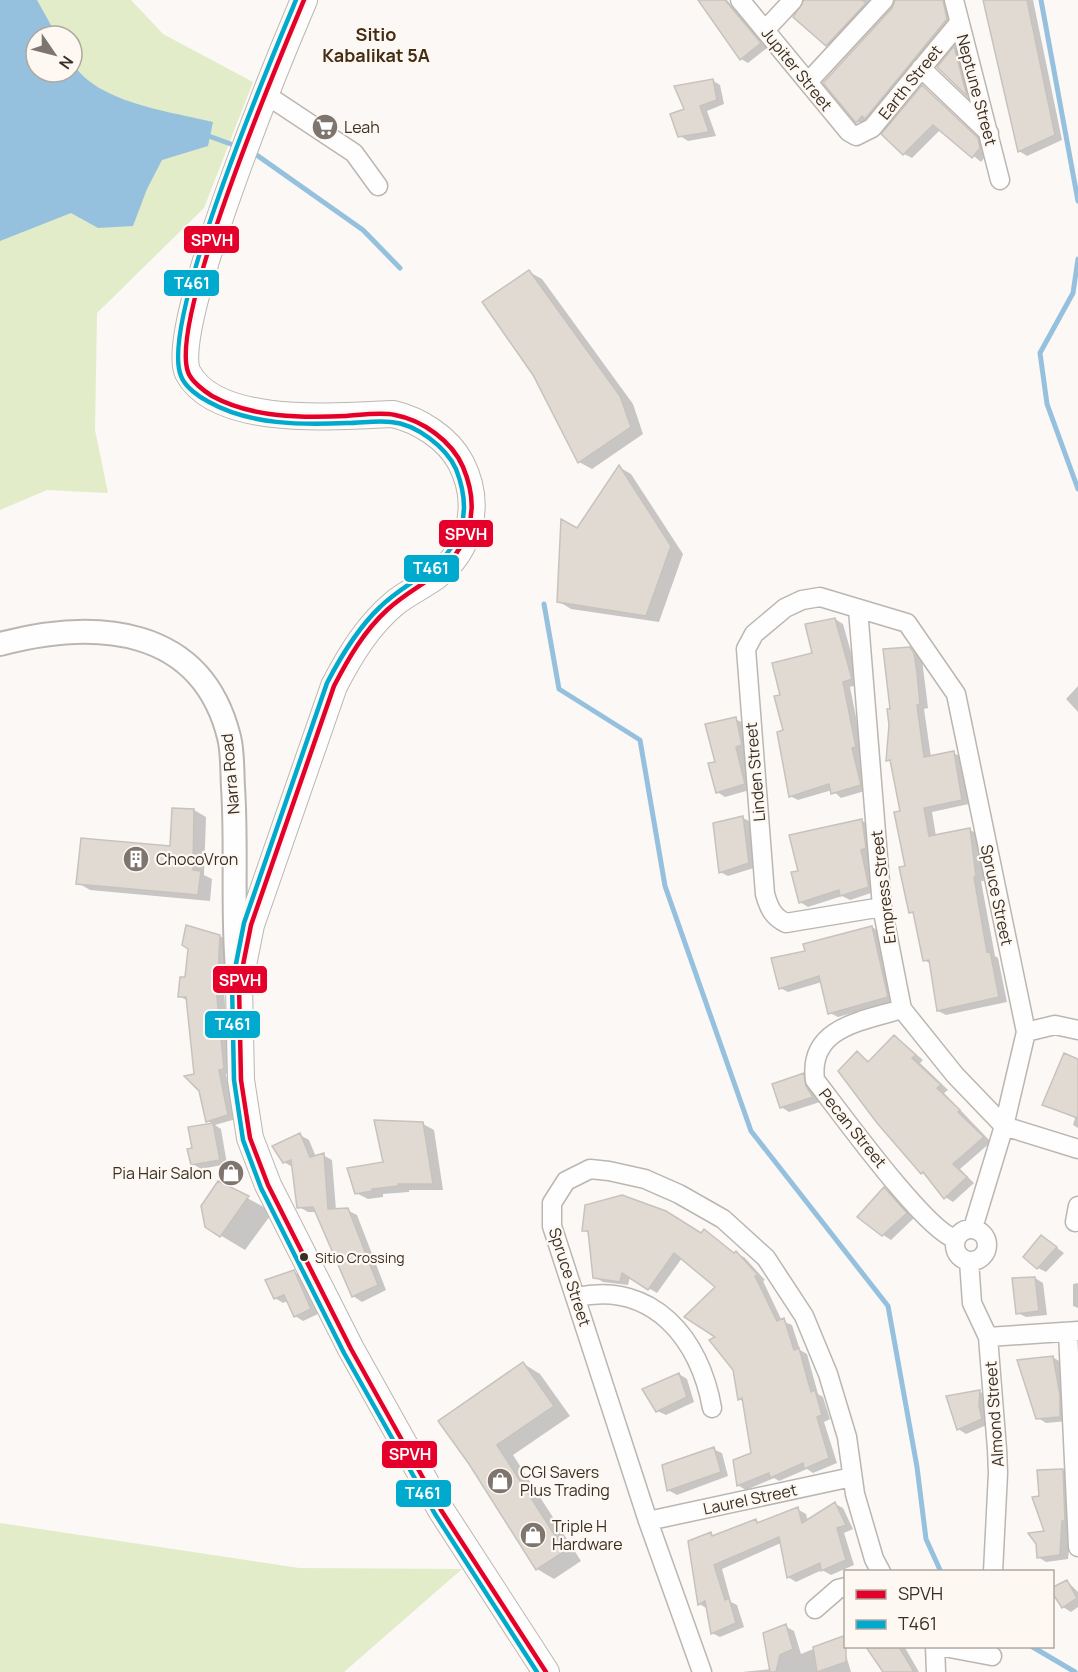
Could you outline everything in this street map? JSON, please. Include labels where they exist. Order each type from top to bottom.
[{"type":"main road","points":[[304,0],[265,93],[193,304],[183,355],[188,373],[198,384],[228,406],[262,414],[393,414],[410,418],[430,430],[457,456],[470,485],[474,508],[471,528],[456,555],[437,576],[396,602],[372,627],[352,652],[334,686],[251,925],[239,985],[238,1016],[244,1102],[250,1138],[268,1185],[351,1349],[441,1510],[546,1672]]},
{"type":"street","name":"Jupiter Street","points":[[740,0],[849,132],[856,136]]},
{"type":"street","points":[[766,30],[793,0]]},
{"type":"street","points":[[808,82],[884,0]]},
{"type":"street","name":"Neptune Street","points":[[954,0],[1000,180]]},
{"type":"street","name":"Earth Street","points":[[856,136],[872,128],[959,23]]},
{"type":"street","points":[[921,69],[989,133]]},
{"type":"street","points":[[265,93],[354,153],[378,186]]},
{"type":"street","name":"Linden Street","points":[[858,609],[820,597],[802,600],[785,608],[754,634],[746,649],[747,680],[765,894],[769,907],[777,918],[786,923],[882,907]]},
{"type":"street","name":"Empress Street","points":[[858,609],[882,907],[902,1009],[955,1075],[1004,1126]]},
{"type":"street","name":"Spruce Street","points":[[858,609],[900,620],[912,627],[956,694],[1026,1032],[1004,1126],[973,1228]]},
{"type":"street","name":"Narra Road","points":[[0,644],[37,635],[125,635],[170,650],[190,664],[211,690],[230,739],[234,804],[233,923],[239,985]]},
{"type":"street","name":"Pecan Street","points":[[902,1009],[840,1029],[827,1039],[813,1064],[815,1080],[920,1212],[946,1236],[955,1239]]},
{"type":"street","points":[[1026,1032],[1055,1025],[1078,1030]]},
{"type":"street","points":[[1004,1126],[1078,1149]]},
{"type":"street","name":"Spruce Street","points":[[702,1672],[648,1521],[577,1297],[552,1226],[552,1203],[566,1181],[590,1169],[645,1179],[679,1194],[723,1220],[766,1258],[804,1316],[828,1374],[847,1437],[855,1494],[874,1559],[880,1570]]},
{"type":"street","points":[[973,1228],[985,1236],[987,1250],[982,1257],[969,1261],[956,1253],[955,1239],[959,1233],[973,1228]]},
{"type":"street","name":"Almond Street","points":[[969,1261],[972,1303],[988,1336],[998,1473],[993,1570]]},
{"type":"street","points":[[577,1297],[616,1293],[636,1299],[658,1312],[680,1334],[698,1359],[708,1384],[712,1408]]},
{"type":"street","points":[[988,1336],[1073,1331],[1078,1547]]},
{"type":"street","name":"Laurel Street","points":[[648,1521],[852,1477]]},
{"type":"street","points":[[816,1609],[838,1589],[844,1588]]},
{"type":"street","points":[[936,1672],[937,1648]]},
{"type":"street","points":[[942,1648],[993,1658]]},
{"type":"green space","points":[[0,0],[131,0],[163,34],[253,82],[204,208],[97,313],[95,430],[108,493],[47,490],[0,510]]},
{"type":"green space","points":[[0,1523],[299,1568],[462,1569],[344,1672],[0,1672]]},
{"type":"water","points":[[0,0],[37,0],[50,24],[24,24],[24,84],[84,84],[84,77],[98,87],[135,103],[213,122],[208,146],[162,160],[147,189],[133,226],[98,228],[71,213],[0,241]]},
{"type":"building","points":[[698,0],[725,0],[761,43],[740,60]]},
{"type":"building","points":[[804,0],[862,0],[866,3],[826,46],[793,17]]},
{"type":"building","points":[[895,0],[943,0],[947,19],[865,119],[862,116],[856,123],[823,83],[892,8]]},
{"type":"building","points":[[983,0],[1027,0],[1055,135],[1018,152]]},
{"type":"building","points":[[954,46],[967,96],[937,67]]},
{"type":"building","points":[[713,79],[717,100],[700,106],[709,132],[678,137],[670,114],[684,109],[674,86]]},
{"type":"building","points":[[922,85],[978,138],[980,148],[972,158],[933,125],[903,155],[881,134]]},
{"type":"building","points":[[529,270],[620,396],[631,427],[578,463],[533,375],[482,302]]},
{"type":"building","points":[[619,465],[671,546],[646,616],[557,602],[561,519],[577,528]]},
{"type":"building","points":[[835,618],[852,679],[843,682],[856,747],[852,748],[861,785],[831,794],[829,784],[789,797],[777,732],[783,730],[774,696],[780,695],[772,663],[812,653],[805,624]]},
{"type":"building","points":[[910,647],[914,653],[917,673],[920,704],[917,705],[924,757],[954,751],[962,800],[924,808],[929,836],[970,828],[976,877],[974,877],[987,952],[990,951],[999,997],[937,1011],[929,960],[923,961],[913,912],[909,913],[899,867],[905,866],[894,812],[900,811],[890,760],[886,761],[889,725],[887,709],[890,709],[883,649]]},
{"type":"building","points":[[736,717],[742,745],[736,747],[745,784],[716,793],[708,763],[715,762],[705,724]]},
{"type":"building","name":"ChocoVron","points":[[172,808],[194,809],[193,870],[201,871],[198,895],[76,884],[81,838],[170,846]]},
{"type":"building","points":[[743,816],[749,863],[719,873],[713,823]]},
{"type":"building","points":[[862,819],[866,848],[861,850],[869,887],[840,896],[839,890],[799,903],[791,872],[798,871],[789,835]]},
{"type":"building","points":[[186,925],[220,935],[218,976],[215,976],[224,1069],[219,1070],[228,1115],[206,1122],[199,1091],[184,1076],[194,1074],[186,997],[178,997],[180,977],[185,977],[188,949],[182,945]]},
{"type":"building","points":[[872,926],[888,997],[828,1014],[819,976],[779,989],[771,958],[805,951],[803,944]]},
{"type":"building","points":[[894,1035],[916,1055],[912,1058],[941,1085],[937,1088],[984,1137],[953,1164],[967,1177],[944,1199],[923,1172],[921,1174],[877,1123],[838,1071],[857,1051],[868,1062]]},
{"type":"building","points":[[1064,1053],[1078,1059],[1078,1118],[1042,1105]]},
{"type":"building","points":[[804,1073],[806,1086],[813,1097],[780,1108],[772,1084]]},
{"type":"building","points":[[374,1120],[423,1122],[433,1184],[398,1184],[398,1186],[372,1189],[373,1191],[355,1194],[347,1168],[383,1162]]},
{"type":"building","points":[[213,1123],[220,1160],[191,1165],[187,1149],[192,1148],[188,1127]]},
{"type":"building","points":[[300,1133],[310,1157],[324,1153],[328,1209],[348,1208],[378,1285],[352,1297],[313,1207],[297,1208],[291,1160],[283,1163],[272,1146]]},
{"type":"building","points":[[218,1181],[249,1196],[220,1237],[205,1227],[201,1206]]},
{"type":"building","points":[[884,1187],[907,1213],[882,1236],[857,1217]]},
{"type":"building","points":[[622,1195],[666,1211],[701,1233],[704,1229],[734,1253],[736,1251],[758,1275],[755,1276],[777,1321],[784,1318],[794,1350],[799,1348],[811,1392],[815,1390],[822,1415],[817,1417],[829,1458],[804,1469],[803,1463],[770,1478],[769,1473],[737,1486],[733,1460],[751,1453],[742,1398],[738,1400],[733,1370],[709,1340],[715,1337],[684,1317],[715,1287],[674,1253],[648,1290],[622,1273],[620,1282],[593,1278],[588,1231],[582,1231],[585,1205]]},
{"type":"building","points":[[1041,1235],[1057,1247],[1037,1269],[1023,1257]]},
{"type":"building","points":[[294,1270],[311,1309],[294,1317],[284,1295],[274,1299],[265,1280]]},
{"type":"building","points":[[1035,1277],[1039,1311],[1016,1314],[1012,1278]]},
{"type":"building","points":[[1053,1356],[1060,1395],[1060,1417],[1036,1419],[1017,1360]]},
{"type":"building","points":[[523,1362],[554,1406],[497,1445],[565,1551],[536,1570],[469,1464],[438,1421]]},
{"type":"building","points":[[679,1373],[687,1397],[656,1412],[642,1389]]},
{"type":"building","points":[[980,1390],[979,1406],[982,1419],[957,1430],[946,1396]]},
{"type":"building","points":[[714,1447],[721,1472],[667,1491],[662,1465]]},
{"type":"building","points":[[1063,1469],[1065,1521],[1062,1521],[1060,1555],[1037,1558],[1036,1544],[1028,1533],[1044,1531],[1032,1497],[1039,1496],[1037,1470]]},
{"type":"building","points":[[835,1502],[846,1525],[837,1528],[846,1560],[821,1571],[820,1563],[787,1578],[779,1537],[714,1565],[725,1600],[729,1598],[736,1623],[711,1634],[705,1601],[698,1605],[688,1541],[711,1532],[712,1536],[756,1519],[757,1523],[798,1507],[802,1523]]},
{"type":"building","points":[[1067,1580],[1077,1598],[1062,1608],[1054,1596],[1054,1586]]},
{"type":"building","points":[[786,1624],[793,1649],[780,1655],[776,1672],[770,1672],[763,1633]]},
{"type":"building","points":[[844,1636],[846,1662],[817,1672],[813,1647]]},
{"type":"building","points":[[867,1648],[900,1648],[914,1672],[883,1672]]},
{"type":"waterway","points":[[1041,0],[1078,201]]},
{"type":"waterway","points":[[206,135],[239,147]]},
{"type":"waterway","points":[[251,151],[363,230],[400,268]]},
{"type":"waterway","points":[[1078,259],[1073,293],[1040,353],[1047,404],[1078,489]]},
{"type":"waterway","points":[[544,604],[559,689],[640,740],[665,886],[751,1131],[888,1306],[917,1467],[926,1539],[940,1570]]},
{"type":"waterway","points":[[1034,1648],[1075,1672]]},
{"type":"transit line","name":"T461","points":[[296,0],[242,132],[201,250],[186,303],[179,347],[181,376],[189,388],[205,400],[241,415],[276,422],[312,424],[386,421],[410,427],[438,445],[451,461],[461,483],[464,512],[461,527],[447,553],[372,615],[350,643],[327,683],[244,923],[232,984],[234,1080],[243,1140],[261,1188],[344,1353],[435,1514],[537,1672]]},
{"type":"transit line","name":"SPVH","points":[[304,0],[251,131],[209,247],[194,300],[186,343],[188,372],[195,382],[212,396],[260,413],[312,417],[383,414],[395,415],[415,422],[444,440],[458,458],[468,482],[471,513],[468,529],[454,557],[434,576],[399,600],[379,618],[357,646],[334,686],[251,925],[239,985],[241,1080],[250,1138],[268,1185],[351,1349],[441,1510],[546,1672]]},
{"type":"place","name":"Leah","points":[[325,127]]},
{"type":"place","name":"ChocoVron","points":[[136,859]]},
{"type":"place","name":"Pia Hair Salon","points":[[231,1173]]},
{"type":"place","name":"Sitio Crossing","points":[[304,1257]]},
{"type":"place","name":"CGI Savers Plus Trading","points":[[500,1481]]},
{"type":"place","name":"Triple H Hardware","points":[[533,1535]]},
{"type":"district","name":"Sitio Kabalikat 5A","points":[[376,45]]}]
